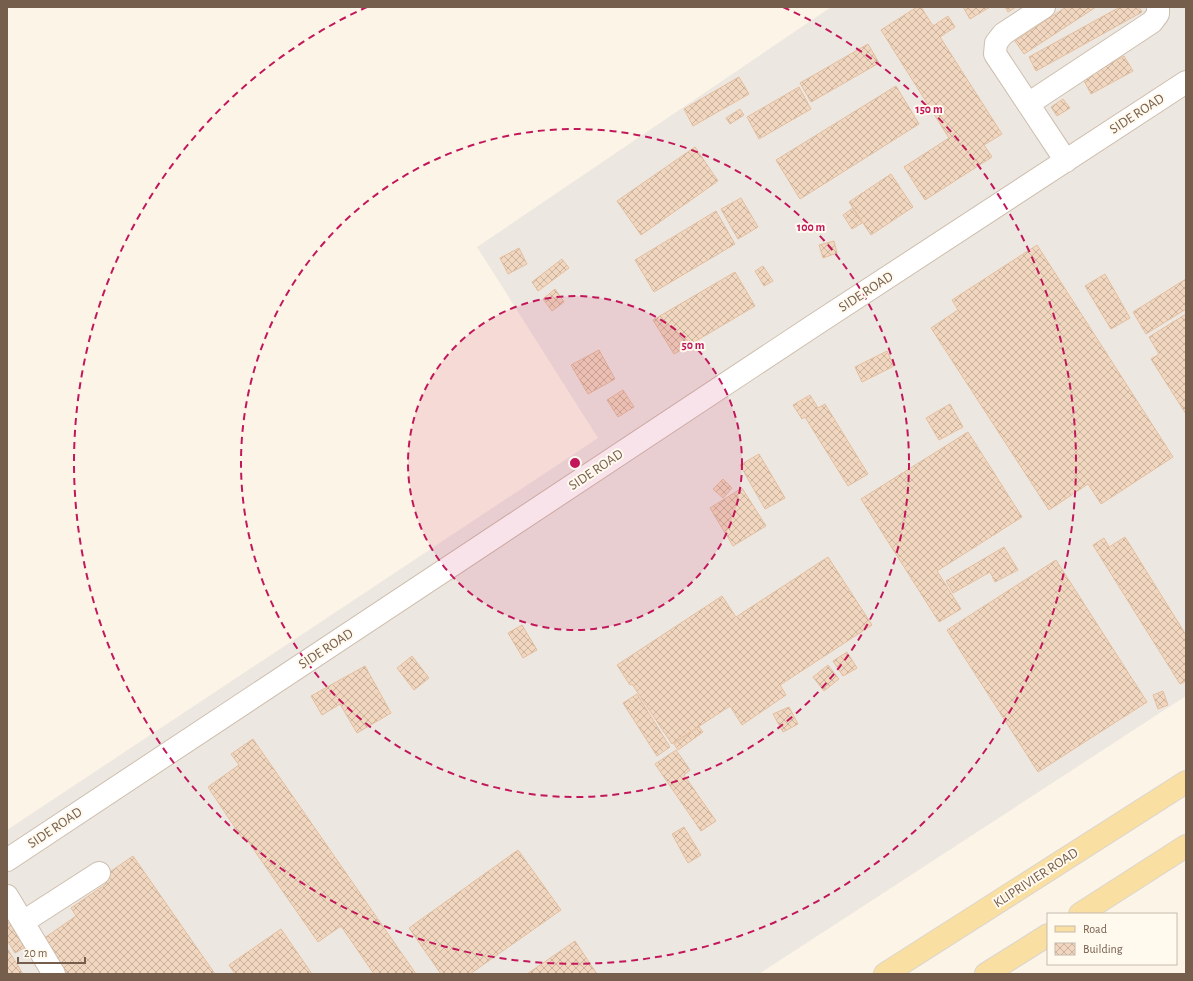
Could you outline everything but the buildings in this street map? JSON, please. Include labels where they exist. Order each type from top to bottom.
[{"type":"main road","name":"KLIPRIVIER ROAD","points":[[886,974],[1186,782]]},
{"type":"main road","points":[[1082,913],[1186,846]]},
{"type":"main road","points":[[986,974],[1047,935]]},
{"type":"street","points":[[1044,7],[1003,34],[996,43],[995,54],[1066,161]]},
{"type":"street","points":[[1028,104],[1152,22],[1158,14],[1158,7]]},
{"type":"street","name":"SIDE ROAD","points":[[7,860],[820,322],[1186,82]]},
{"type":"street","points":[[23,922],[99,873]]},
{"type":"street","points":[[7,896],[54,974]]},
{"type":"shaded area","points":[[831,7],[1186,7],[1186,696],[759,974],[7,974],[7,830],[598,438],[477,247]]}]
